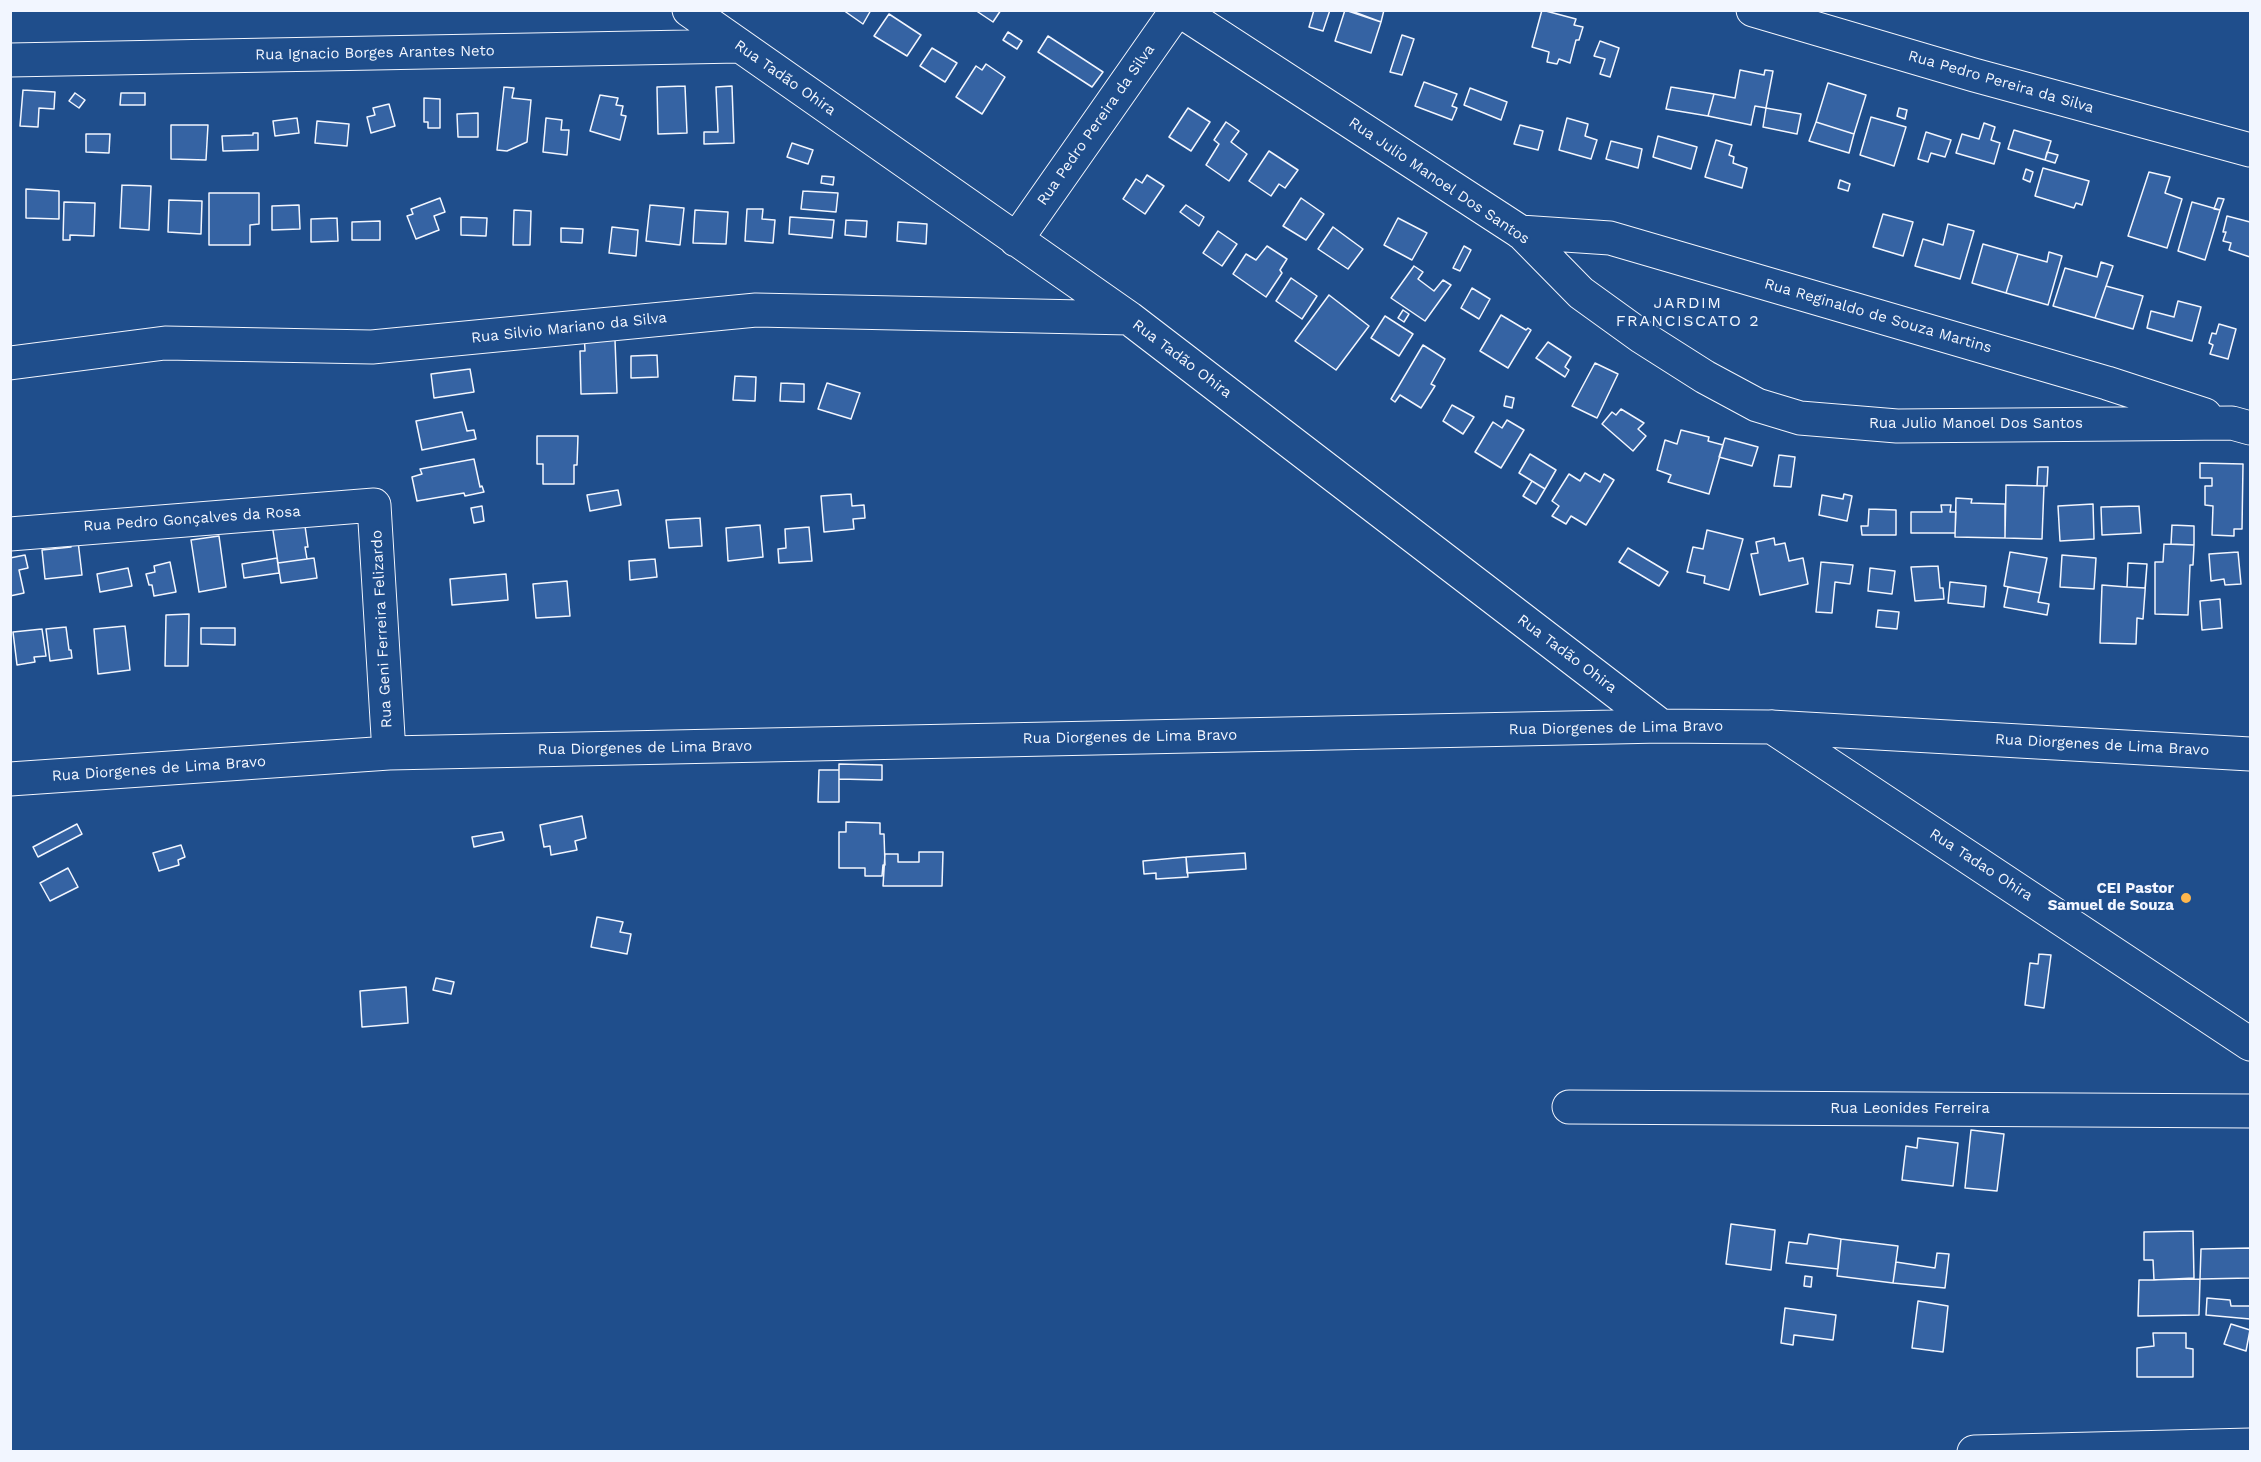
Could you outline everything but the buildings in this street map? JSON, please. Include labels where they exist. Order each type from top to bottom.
[{"type":"street","name":"Rua Tadão Ohira","points":[[688,10],[1129,318],[1661,726]]},
{"type":"street","name":"Rua Julio Manoel Dos Santos","points":[[1178,10],[1520,232],[1581,293],[1642,337],[1705,377],[1757,405],[1800,418],[1897,426],[2241,426]]},
{"type":"street","name":"Rua Pedro Pereira da Silva","points":[[1016,240],[1178,10]]},
{"type":"street","name":"Rua Pedro Pereira da Silva","points":[[1753,10],[1974,75],[2250,150]]},
{"type":"street","name":"Rua Ignacio Borges Arantes Neto","points":[[10,60],[739,46]]},
{"type":"street","name":"Rua Reginaldo de Souza Martins","points":[[1520,232],[1610,238],[2107,383],[2241,426]]},
{"type":"street","name":"Rua Silvio Mariano da Silva","points":[[10,363],[165,343],[372,347],[756,310],[1129,318]]},
{"type":"street","name":"Rua Pedro Gonçalves da Rosa","points":[[10,534],[374,505]]},
{"type":"street","name":"Rua Geni Ferreira Felizardo","points":[[374,505],[389,753]]},
{"type":"street","name":"Rua Diorgenes de Lima Bravo","points":[[10,779],[389,753],[1661,726],[1771,727],[2250,754]]},
{"type":"street","name":"Rua Tadao Ohira","points":[[1771,727],[2250,1044]]},
{"type":"street","name":"Rua Leonides Ferreira","points":[[1569,1107],[2250,1111]]},
{"type":"street","points":[[1974,1452],[2250,1445]]},
{"type":"place","name":"CEI Pastor Samuel de Souza","points":[[2186,898]]},
{"type":"district","name":"JARDIM FRANCISCATO 2","points":[[1688,312]]}]
